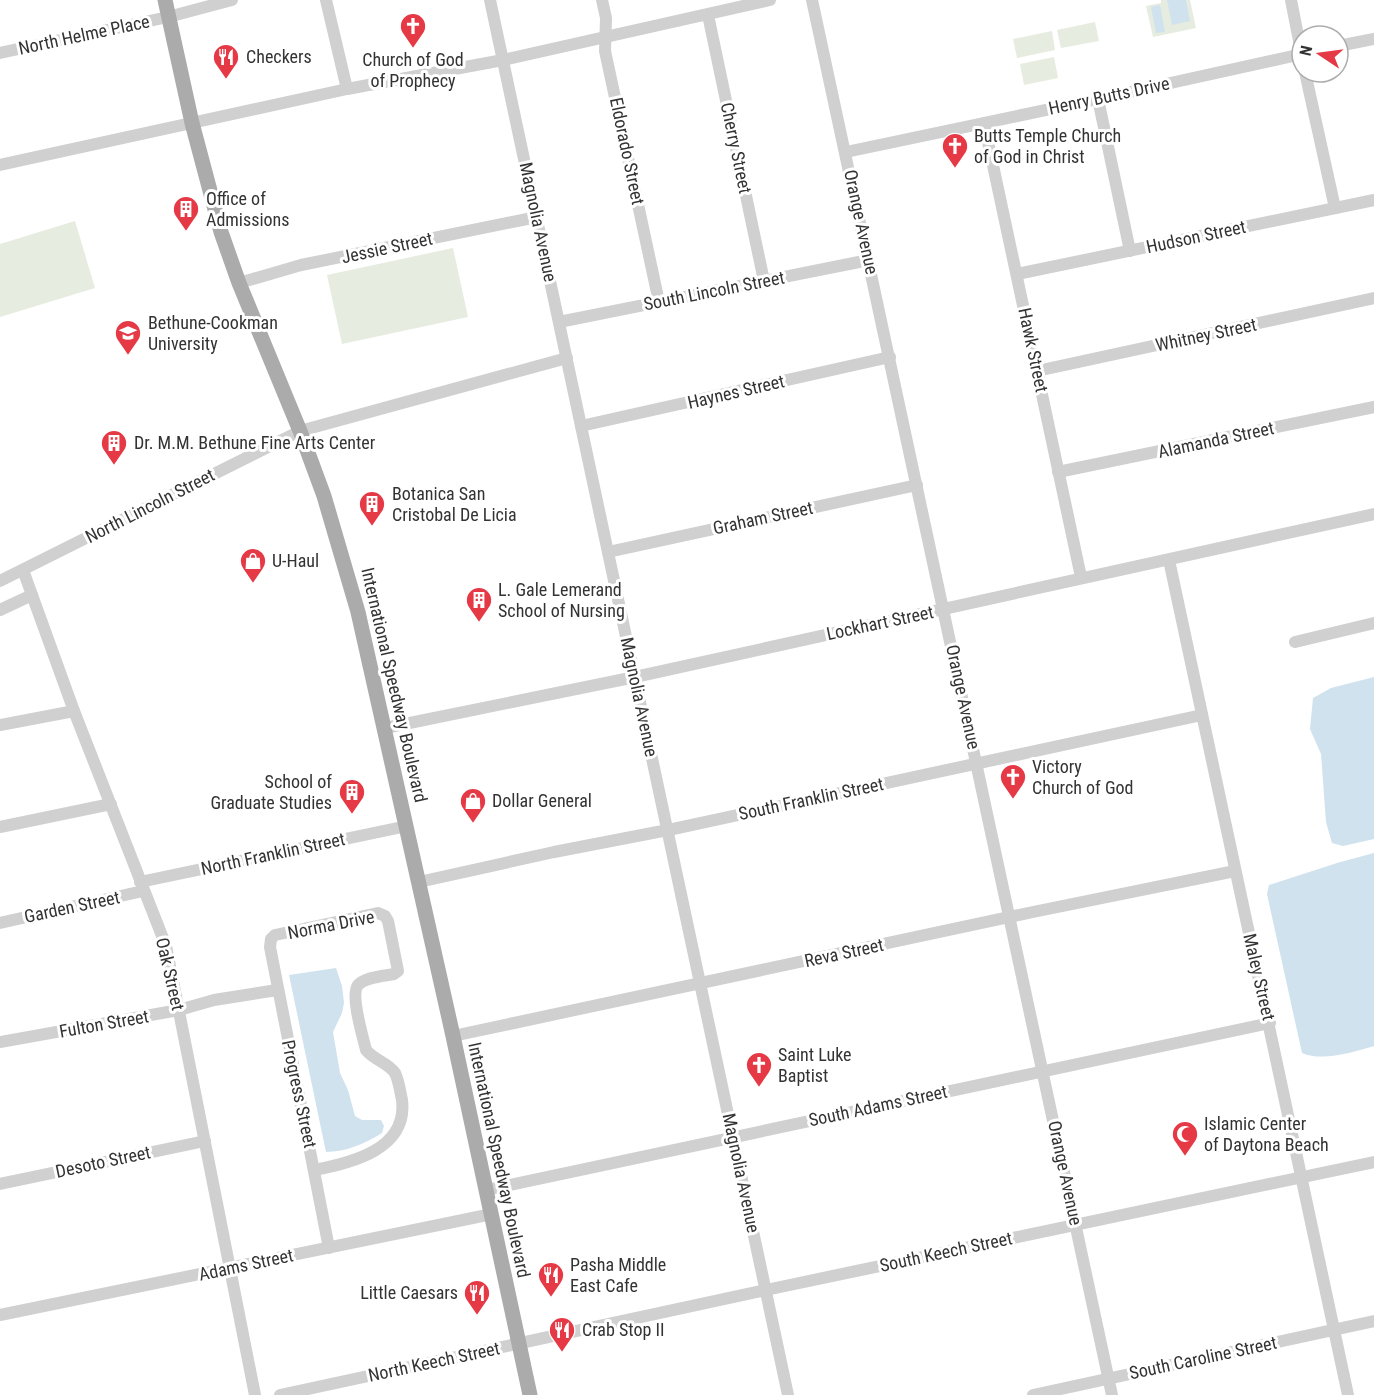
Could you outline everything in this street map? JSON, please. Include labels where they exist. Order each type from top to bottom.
[{"type":"main road","name":"International Speedway Boulevard","points":[[165,0],[192,123],[213,204],[239,283],[300,431],[324,496],[350,580],[407,826],[530,1395]]},
{"type":"street","name":"North Helme Place","points":[[0,53],[168,17],[232,0]]},
{"type":"street","points":[[326,0],[347,89]]},
{"type":"street","name":"Magnolia Avenue","points":[[490,0],[788,1395]]},
{"type":"street","name":"Eldorado Street","points":[[602,0],[606,18],[605,51],[659,302]]},
{"type":"street","points":[[0,165],[347,89],[503,60],[770,0]]},
{"type":"street","name":"Orange Avenue","points":[[812,0],[1112,1395]]},
{"type":"street","points":[[1291,0],[1296,24]]},
{"type":"street","name":"Cherry Street","points":[[708,15],[764,281]]},
{"type":"street","points":[[1350,44],[1374,39]]},
{"type":"street","name":"Henry Butts Drive","points":[[846,152],[1290,57]]},
{"type":"street","points":[[1308,84],[1335,208]]},
{"type":"street","points":[[1098,99],[1130,251]]},
{"type":"street","name":"Hawk Street","points":[[984,123],[1081,577]]},
{"type":"street","name":"Hudson Street","points":[[1017,274],[1374,200]]},
{"type":"street","name":"Jessie Street","points":[[239,283],[301,265],[537,217]]},
{"type":"street","name":"South Lincoln Street","points":[[559,322],[869,260]]},
{"type":"street","name":"Whitney Street","points":[[1037,371],[1374,298]]},
{"type":"street","points":[[300,431],[567,357]]},
{"type":"street","name":"Haynes Street","points":[[581,426],[890,357]]},
{"type":"street","name":"Alamanda Street","points":[[1058,472],[1374,407]]},
{"type":"street","name":"North Lincoln Street","points":[[0,581],[300,431]]},
{"type":"street","name":"Graham Street","points":[[608,552],[917,485]]},
{"type":"street","name":"Lockhart Street","points":[[385,728],[635,677],[1374,514]]},
{"type":"street","name":"Maley Street","points":[[1169,560],[1348,1395]]},
{"type":"street","name":"Oak Street","points":[[23,570],[74,711],[166,946],[255,1395]]},
{"type":"street","points":[[0,610],[32,595]]},
{"type":"street","points":[[1296,642],[1374,623]]},
{"type":"street","points":[[0,725],[74,711]]},
{"type":"street","name":"South Franklin Street","points":[[419,882],[1202,715]]},
{"type":"street","points":[[0,826],[111,804]]},
{"type":"street","name":"North Franklin Street","points":[[142,887],[407,826]]},
{"type":"street","name":"Reva Street","points":[[453,1036],[1010,917],[1235,872]]},
{"type":"street","name":"Garden Street","points":[[0,922],[142,887]]},
{"type":"street","name":"Norma Drive","points":[[271,939],[275,935],[378,913],[385,916],[388,921],[398,971],[394,974],[365,980],[359,984],[355,991],[355,1000],[366,1050],[392,1070],[396,1076],[403,1111],[402,1118],[388,1142],[371,1153],[343,1165],[314,1170]]},
{"type":"street","name":"Progress Street","points":[[271,939],[270,946],[278,990],[329,1248]]},
{"type":"street","name":"Fulton Street","points":[[0,1042],[179,1010],[214,1000],[278,990]]},
{"type":"street","name":"South Adams Street","points":[[486,1190],[1270,1023]]},
{"type":"street","name":"Desoto Street","points":[[0,1184],[205,1141]]},
{"type":"street","name":"South Keech Street","points":[[519,1344],[1374,1162]]},
{"type":"street","name":"Adams Street","points":[[0,1315],[492,1214]]},
{"type":"street","name":"South Caroline Street","points":[[1033,1395],[1374,1321]]},
{"type":"street","name":"North Keech Street","points":[[280,1395],[519,1344]]},
{"type":"shaded area","points":[[1161,0],[1190,0],[1196,28],[1153,37],[1146,6],[1161,3]]},
{"type":"shaded area","points":[[1095,22],[1099,41],[1061,48],[1057,30]]},
{"type":"shaded area","points":[[1052,31],[1055,50],[1017,58],[1013,39]]},
{"type":"shaded area","points":[[1054,57],[1058,78],[1024,85],[1020,64]]},
{"type":"shaded area","points":[[75,221],[95,288],[0,317],[0,244]]},
{"type":"shaded area","points":[[453,248],[468,317],[342,344],[327,275]]},
{"type":"water","points":[[1167,0],[1186,0],[1190,21],[1172,25]]},
{"type":"water","points":[[1160,5],[1165,32],[1156,33],[1151,7]]},
{"type":"water","points":[[1374,677],[1374,839],[1343,846],[1332,843],[1326,822],[1321,754],[1310,729],[1313,698],[1331,688]]},
{"type":"water","points":[[1374,853],[1374,1046],[1348,1053],[1310,1056],[1302,1053],[1267,894],[1269,885]]},
{"type":"water","points":[[336,968],[342,986],[344,1003],[333,1032],[340,1073],[348,1090],[355,1116],[362,1120],[381,1120],[384,1126],[382,1133],[363,1143],[348,1149],[326,1152],[289,975]]},
{"type":"place","name":"Church of God of Prophecy","points":[[413,49]]},
{"type":"place","name":"Checkers","points":[[226,80]]},
{"type":"place","name":"Butts Temple Church of God in Christ","points":[[955,169]]},
{"type":"place","name":"Office of Admissions","points":[[186,232]]},
{"type":"place","name":"Bethune-Cookman University","points":[[128,356]]},
{"type":"place","name":"Dr. M.M. Bethune Fine Arts Center","points":[[114,466]]},
{"type":"place","name":"Botanica San Cristobal De Licia","points":[[372,527]]},
{"type":"place","name":"U-Haul","points":[[253,584]]},
{"type":"place","name":"L. Gale Lemerand School of Nursing","points":[[479,623]]},
{"type":"place","name":"Victory Church of God","points":[[1013,800]]},
{"type":"place","name":"School of Graduate Studies","points":[[352,815]]},
{"type":"place","name":"Dollar General","points":[[473,824]]},
{"type":"place","name":"Saint Luke Baptist","points":[[759,1088]]},
{"type":"place","name":"Islamic Center of Daytona Beach","points":[[1185,1157]]},
{"type":"place","name":"Pasha Middle East Cafe","points":[[551,1298]]},
{"type":"place","name":"Little Caesars","points":[[477,1316]]},
{"type":"place","name":"Crab Stop II","points":[[562,1353]]}]
